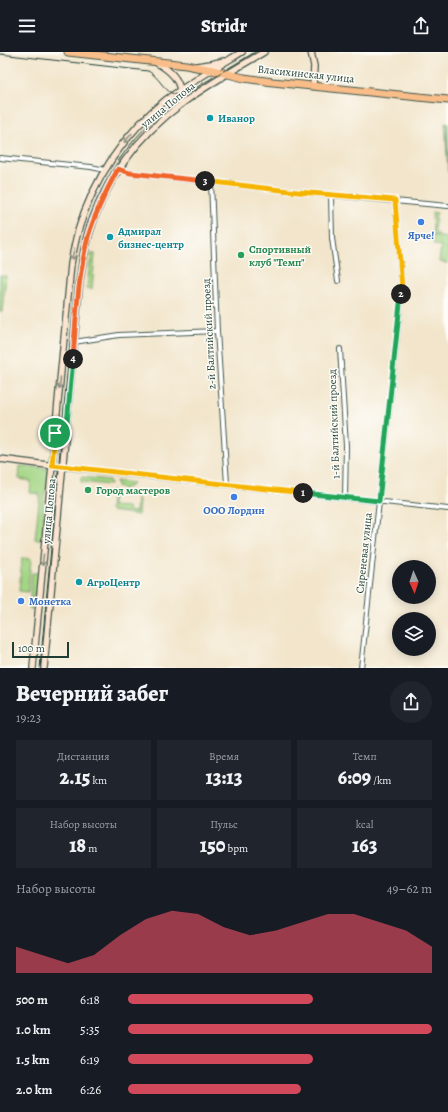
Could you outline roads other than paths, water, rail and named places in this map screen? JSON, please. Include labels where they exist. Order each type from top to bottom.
[{"type":"highway","name":"Власихинская улица","points":[[68,52],[122,55],[151,61],[195,66],[266,81],[448,100]]},
{"type":"main road","name":"улица Попова","points":[[33,668],[72,258],[83,215],[105,170],[116,153],[142,122],[180,90],[242,52]]},
{"type":"main road","name":"улица Попова","points":[[44,668],[74,342],[82,266],[88,236],[108,187],[118,169],[133,149],[159,122],[184,102],[228,73],[264,52]]},
{"type":"main road","points":[[311,52],[314,66],[313,86]]},
{"type":"main road","points":[[195,66],[220,62],[234,57]]},
{"type":"main road","points":[[151,61],[163,66],[170,72],[179,82],[180,90]]},
{"type":"main road","points":[[208,86],[238,76]]},
{"type":"main road","points":[[55,433],[66,434]]},
{"type":"main road","points":[[0,459],[63,467]]},
{"type":"street","points":[[0,158],[91,167],[105,170]]},
{"type":"street","points":[[118,169],[130,173],[448,206]]},
{"type":"street","name":"2-й Балтийский проезд","points":[[211,182],[227,484]]},
{"type":"street","points":[[331,195],[332,238],[338,281]]},
{"type":"street","name":"Сиреневая улица","points":[[361,668],[402,288],[395,200]]},
{"type":"street","points":[[74,342],[119,335],[218,331]]},
{"type":"street","name":"1-й Балтийский проезд","points":[[340,349],[346,446],[345,498]]},
{"type":"street","points":[[63,467],[448,509]]},
{"type":"tram line","points":[[40,668],[75,288],[82,241],[90,215],[107,179],[118,162],[130,145],[157,116],[203,83],[255,52]]},
{"type":"tram line","points":[[0,54],[148,71],[173,94],[185,94]]},
{"type":"place","name":"Иванор","points":[[210,118]]},
{"type":"place","name":"Ярче!","points":[[421,222]]},
{"type":"place","name":"Адмирал бизнес-центр","points":[[110,237]]},
{"type":"place","name":"Спортивный клуб \"Темп\"","points":[[241,255]]},
{"type":"place","name":"Город мастеров","points":[[88,490]]},
{"type":"place","name":"ООО Лордин","points":[[234,497]]},
{"type":"place","name":"АгроЦентр","points":[[79,582]]},
{"type":"place","name":"Монетка","points":[[21,601]]}]
